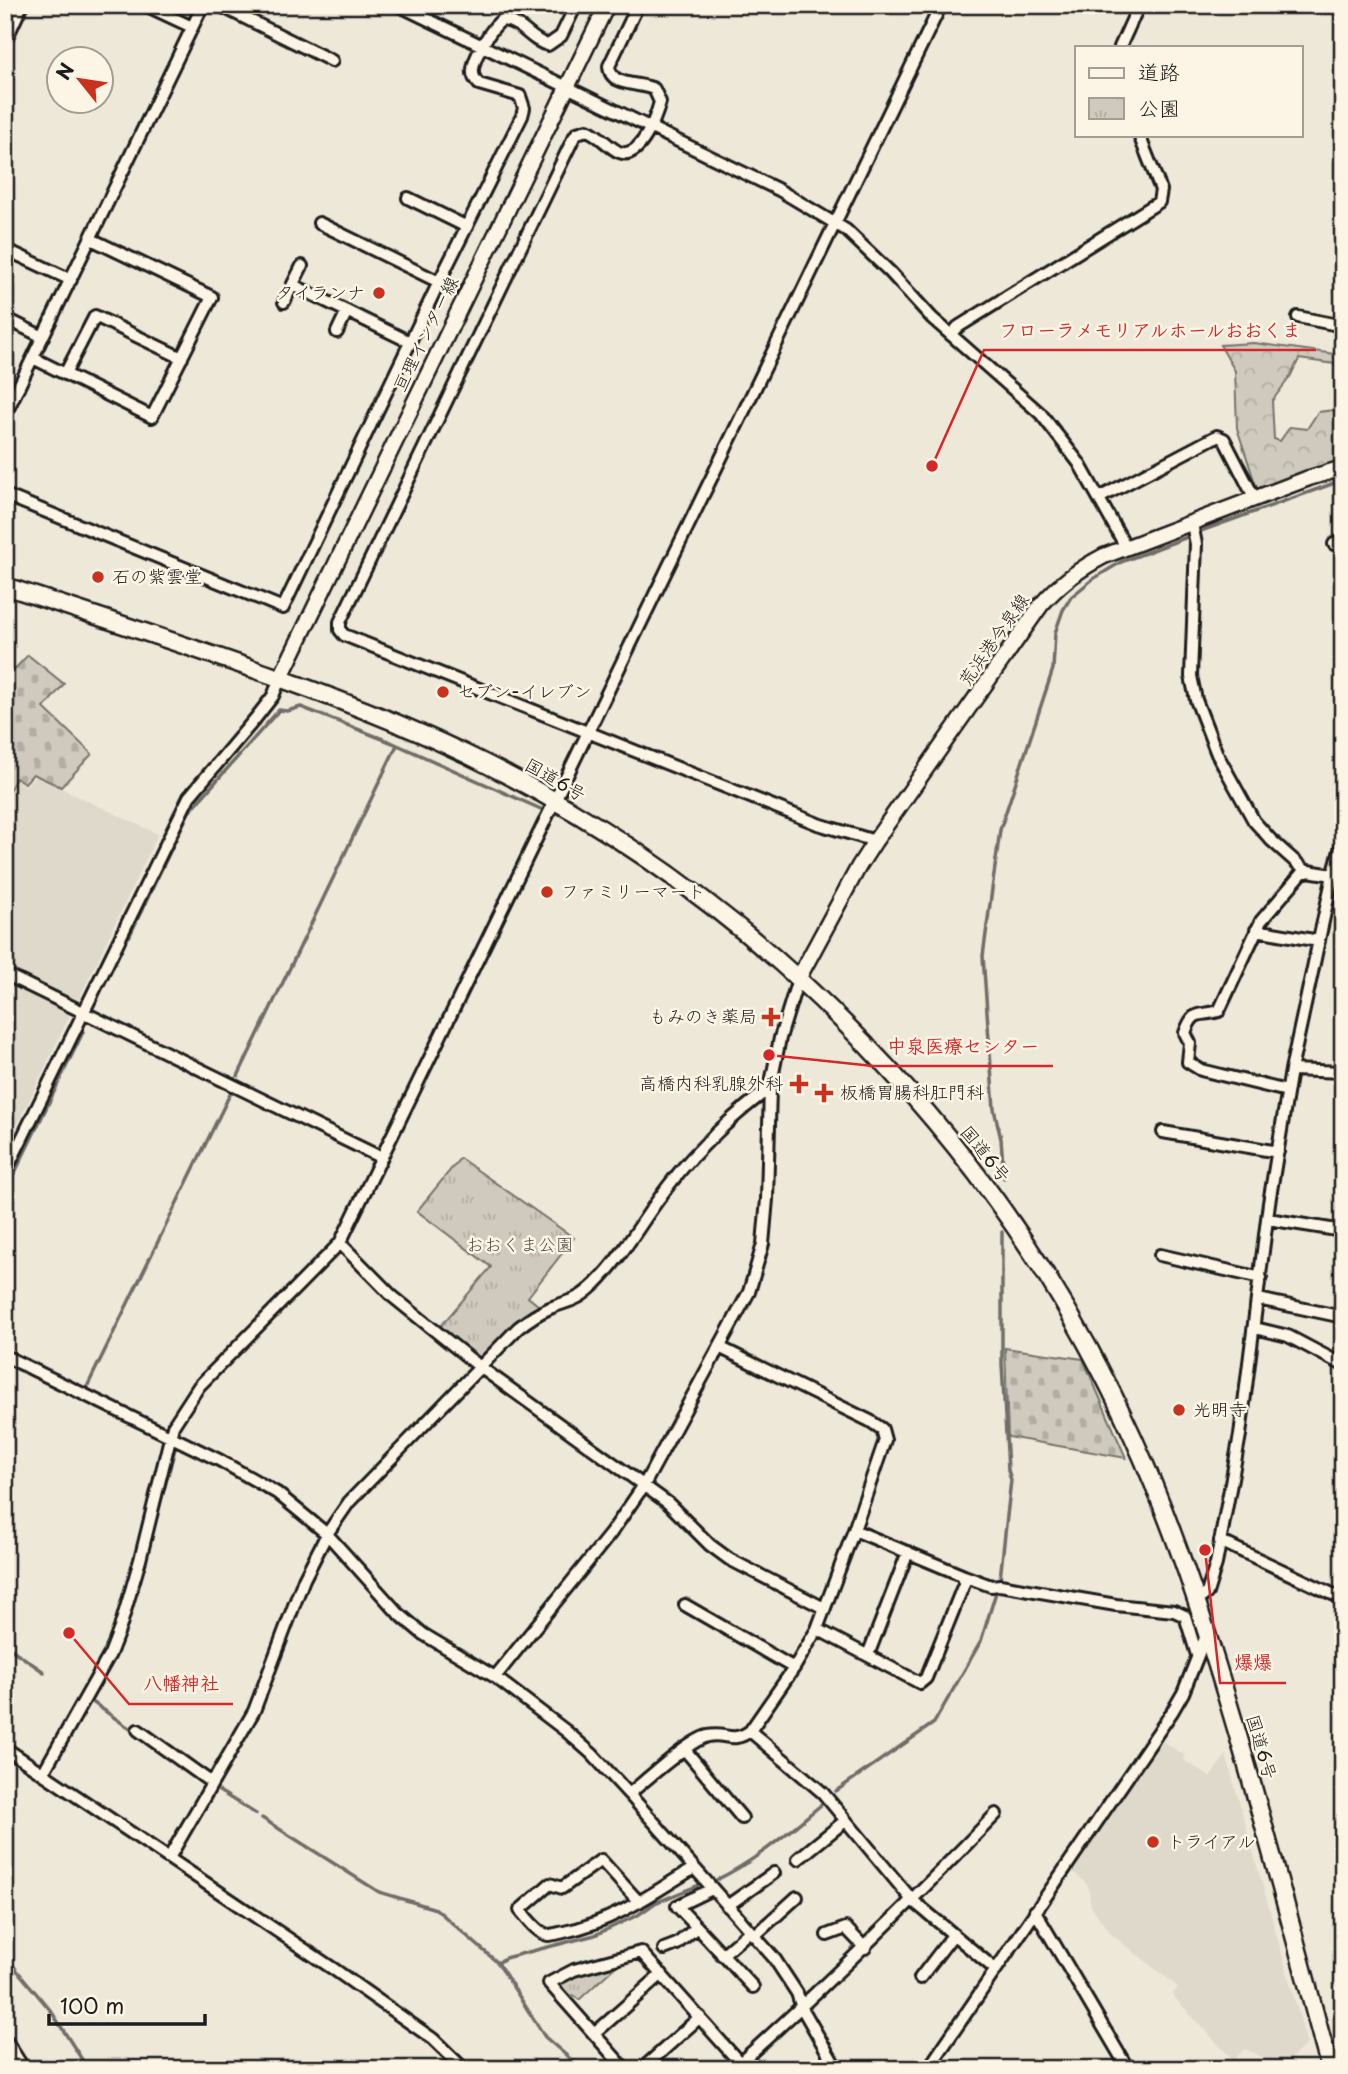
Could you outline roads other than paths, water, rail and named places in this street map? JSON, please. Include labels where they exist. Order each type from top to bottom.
[{"type":"highway","name":"国道6号","points":[[5,586],[174,641],[341,700],[484,763],[555,801],[645,857],[684,885],[798,979],[900,1082],[999,1202],[1063,1302],[1114,1397],[1155,1488],[1208,1630],[1330,2069]]},
{"type":"main road","name":"亘理インター線","points":[[280,679],[607,5]]},
{"type":"main road","name":"荒浜港今泉線","points":[[798,979],[875,841],[1041,605],[1073,573],[1126,547],[1343,468]]},
{"type":"street","points":[[5,42],[22,5]]},
{"type":"street","points":[[145,5],[192,27]]},
{"type":"street","points":[[5,415],[203,5]]},
{"type":"street","points":[[219,5],[332,61]]},
{"type":"street","points":[[398,5],[779,190],[835,222],[856,239],[951,335],[1041,414],[1079,463],[1126,547]]},
{"type":"street","points":[[5,495],[283,608],[524,108],[520,96],[484,88],[475,81],[473,66],[493,27],[502,20],[519,25],[544,44],[553,43],[561,36],[576,5]]},
{"type":"street","points":[[638,5],[608,71],[614,79],[648,86],[657,92],[659,106],[641,144],[629,154],[617,151],[587,130],[577,133],[573,139],[340,622],[340,630],[344,635],[818,824],[875,841]]},
{"type":"street","points":[[43,1773],[110,1654],[120,1628],[180,1413],[199,1386],[340,1243],[941,5]]},
{"type":"street","points":[[1120,46],[1139,5]]},
{"type":"street","points":[[951,335],[958,327],[1030,280],[1158,202],[1161,190],[1139,136]]},
{"type":"street","points":[[408,198],[467,226]]},
{"type":"street","points":[[319,223],[439,282]]},
{"type":"street","points":[[33,358],[152,417],[183,358],[212,298],[91,239]]},
{"type":"street","points":[[5,249],[71,280]]},
{"type":"street","points":[[284,302],[302,266]]},
{"type":"street","points":[[293,285],[410,342]]},
{"type":"street","points":[[337,332],[347,311]]},
{"type":"street","points":[[65,374],[95,316],[183,358]]},
{"type":"street","points":[[1298,317],[1343,326]]},
{"type":"street","points":[[5,318],[43,337]]},
{"type":"street","points":[[1099,498],[1217,436],[1224,439],[1255,499]]},
{"type":"street","points":[[1192,523],[1196,544],[1191,676],[1196,700],[1217,754],[1254,821],[1307,872]]},
{"type":"street","points":[[5,1174],[189,797],[273,696],[280,679]]},
{"type":"street","points":[[1198,1600],[1207,1593],[1211,1583],[1220,1541],[1240,1435],[1287,1091],[1333,875],[1343,840]]},
{"type":"street","points":[[1287,1091],[1201,1070],[1188,1062],[1190,1043],[1185,1033],[1191,1018],[1201,1013],[1219,1011],[1256,930],[1290,886],[1303,873],[1333,875]]},
{"type":"street","points":[[1256,930],[1319,940]]},
{"type":"street","points":[[5,974],[380,1157]]},
{"type":"street","points":[[495,1677],[611,1534],[644,1485],[749,1292],[763,1244],[770,1088],[780,1038],[798,979]]},
{"type":"street","points":[[1291,1070],[1343,1072]]},
{"type":"street","points":[[169,1858],[254,1711],[294,1604],[327,1534],[349,1502],[518,1328],[550,1308],[572,1302],[593,1285],[614,1262],[690,1160],[770,1088]]},
{"type":"street","points":[[1163,1132],[1278,1152]]},
{"type":"street","points":[[1268,1219],[1343,1231]]},
{"type":"street","points":[[340,1243],[391,1296],[480,1367],[668,1503],[710,1545],[729,1559],[824,1608]]},
{"type":"street","points":[[1160,1255],[1261,1278]]},
{"type":"street","points":[[1258,1299],[1343,1317]]},
{"type":"street","points":[[1255,1328],[1288,1336],[1343,1365]]},
{"type":"street","points":[[629,1794],[707,1736],[741,1738],[750,1731],[794,1668],[817,1629],[885,1440],[882,1429],[719,1347]]},
{"type":"street","points":[[5,1356],[219,1460],[277,1493],[327,1534],[398,1613],[423,1634],[495,1677],[566,1731],[592,1754],[629,1794],[774,1958],[797,1993],[802,2008],[837,2069]]},
{"type":"street","points":[[854,1530],[991,1586],[1174,1611],[1185,1616],[1197,1657]]},
{"type":"street","points":[[1220,1541],[1343,1599]]},
{"type":"street","points":[[868,1655],[908,1552]]},
{"type":"street","points":[[817,1629],[920,1683],[926,1678],[931,1666],[964,1584],[964,1576]]},
{"type":"street","points":[[685,1605],[794,1668]]},
{"type":"street","points":[[928,2069],[1172,1712],[1183,1693],[1208,1630]]},
{"type":"street","points":[[138,1730],[212,1783]]},
{"type":"street","points":[[750,1731],[823,1793],[912,1900],[995,1969]]},
{"type":"street","points":[[5,1748],[433,2039],[464,2069]]},
{"type":"street","points":[[685,1750],[742,1818]]},
{"type":"street","points":[[625,2069],[549,1983],[574,1970],[641,1952],[700,2017],[737,2066],[865,1948],[996,1814]]},
{"type":"street","points":[[798,1859],[845,1821]]},
{"type":"street","points":[[639,1902],[601,1860],[562,1888],[550,1884],[520,1910],[540,1931],[549,1935],[585,1928],[607,1920],[639,1902],[694,1868]]},
{"type":"street","points":[[727,1906],[774,1873]]},
{"type":"street","points":[[712,1889],[677,1906],[753,1987]]},
{"type":"street","points":[[722,1955],[797,1897]]},
{"type":"street","points":[[1035,1911],[1128,2069]]},
{"type":"street","points":[[664,1949],[677,1944],[697,1927]]},
{"type":"street","points":[[827,1935],[846,1928],[865,1948]]},
{"type":"street","points":[[920,1978],[953,1935]]},
{"type":"street","points":[[594,2035],[662,1974]]},
{"type":"street","points":[[642,2069],[700,2017]]},
{"type":"street","points":[[5,2039],[24,2069]]},
{"type":"street","points":[[1336,2069],[1343,2061]]},
{"type":"waterway","points":[[1198,532],[1343,480]]},
{"type":"waterway","points":[[1004,1178],[1001,1139],[994,1109],[983,956],[1000,830],[1053,669],[1055,633],[1071,597],[1093,579],[1121,562],[1190,536]]},
{"type":"waterway","points":[[129,937],[189,812],[279,710],[301,707],[393,743],[543,810]]},
{"type":"waterway","points":[[238,1076],[397,745]]},
{"type":"waterway","points":[[462,1003],[518,891]]},
{"type":"waterway","points":[[5,1193],[83,1032]]},
{"type":"waterway","points":[[350,1235],[440,1049]]},
{"type":"waterway","points":[[86,1389],[230,1094]]},
{"type":"waterway","points":[[1000,1579],[1011,1480],[1008,1470],[1002,1364],[1002,1232]]},
{"type":"waterway","points":[[233,1359],[333,1258]]},
{"type":"waterway","points":[[148,1549],[176,1445]]},
{"type":"waterway","points":[[91,1701],[120,1645],[142,1570]]},
{"type":"waterway","points":[[836,1791],[934,1723],[981,1641],[997,1589]]},
{"type":"waterway","points":[[5,1645],[44,1672]]},
{"type":"waterway","points":[[91,1701],[136,1733]]},
{"type":"waterway","points":[[219,1791],[256,1814]]},
{"type":"waterway","points":[[716,1880],[758,1855],[821,1805]]},
{"type":"waterway","points":[[262,1818],[379,1892],[436,1909],[498,1963]]},
{"type":"waterway","points":[[582,2069],[545,2037],[498,1963],[505,1958],[595,1935],[638,1915],[655,1903],[699,1885]]},
{"type":"waterway","points":[[5,1956],[51,2011],[88,2069]]},
{"type":"place","name":"タイランナ","points":[[379,293]]},
{"type":"place","name":"フローラメモリアルホールおおくま","points":[[932,466]]},
{"type":"place","name":"石の紫雲堂","points":[[98,577]]},
{"type":"place","name":"セブン-イレブン","points":[[443,692]]},
{"type":"place","name":"ファミリーマート","points":[[547,892]]},
{"type":"place","name":"もみのき薬局","points":[[771,1017]]},
{"type":"place","name":"中泉医療センター","points":[[769,1055]]},
{"type":"place","name":"高橋内科乳腺外科","points":[[799,1084]]},
{"type":"place","name":"板橋胃腸科肛門科","points":[[824,1093]]},
{"type":"place","name":"光明寺","points":[[1179,1410]]},
{"type":"place","name":"爆爆","points":[[1205,1550]]},
{"type":"place","name":"八幡神社","points":[[69,1633]]},
{"type":"place","name":"トライアル","points":[[1153,1842]]},
{"type":"park label","name":"おおくま公園","points":[[520,1245]]}]
